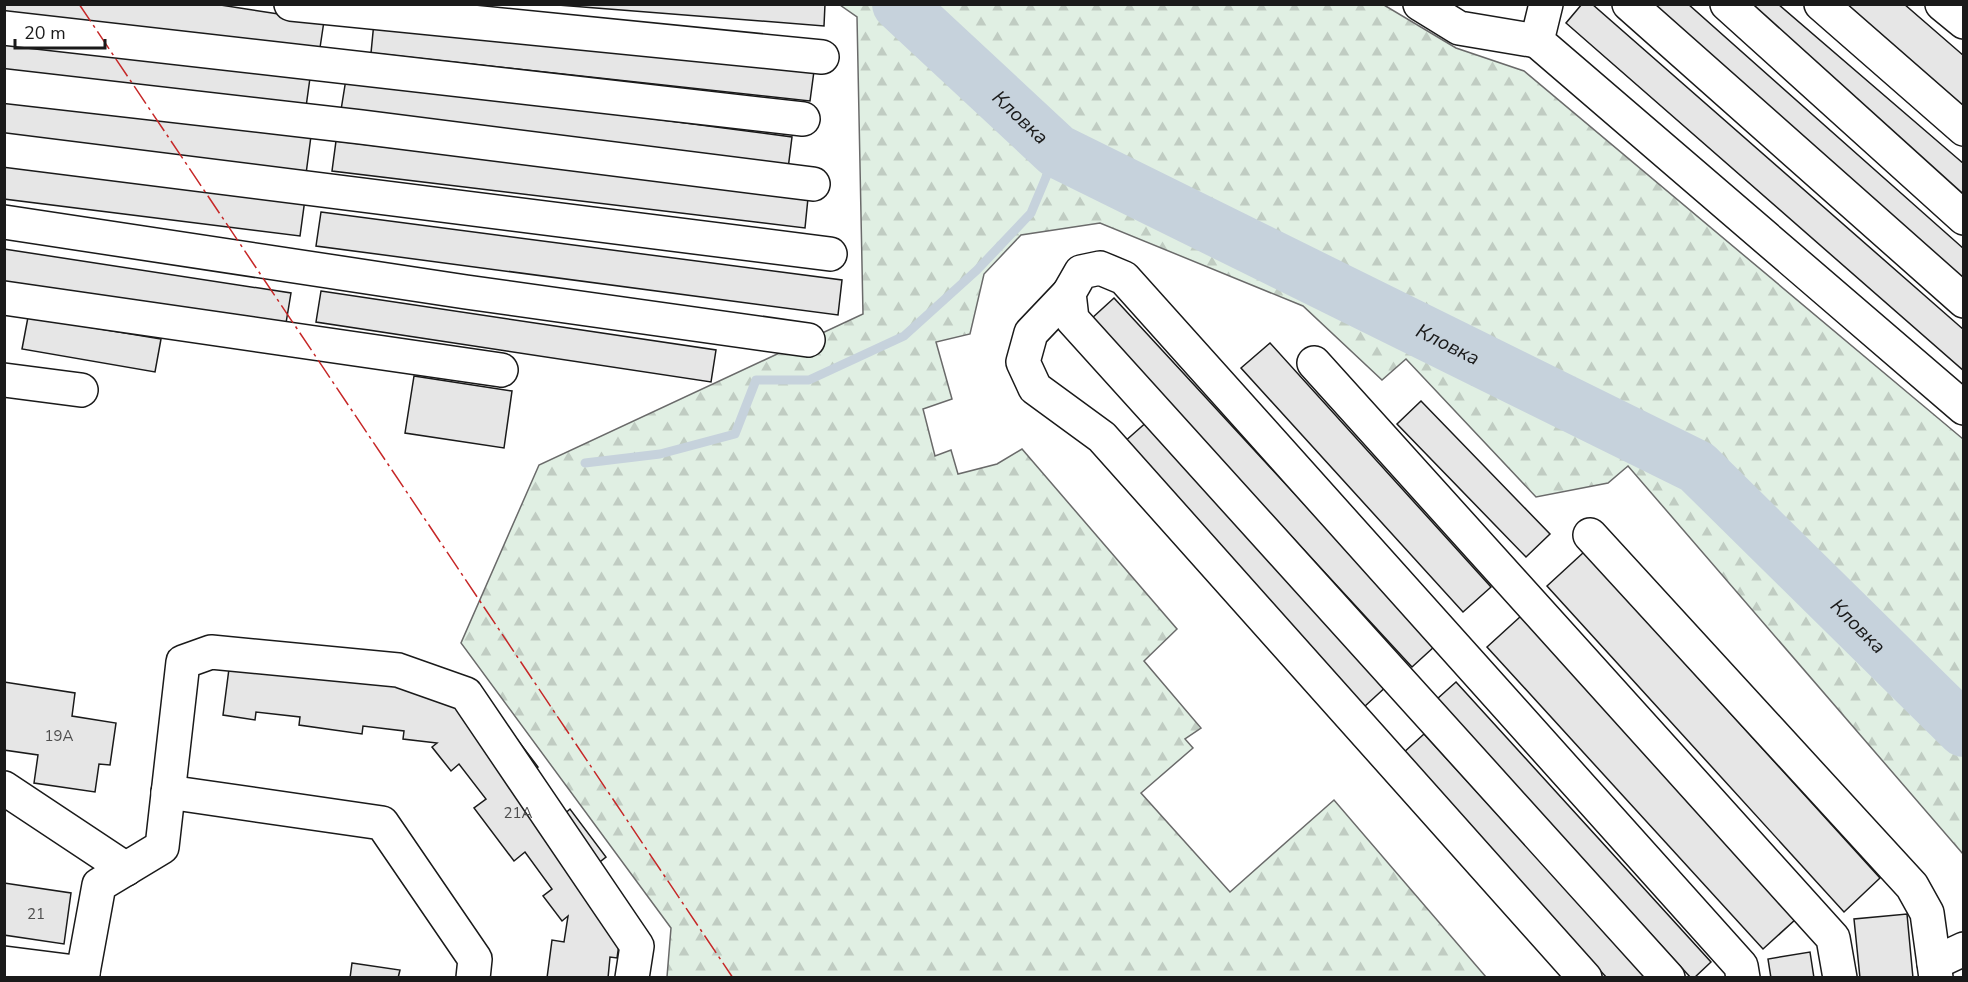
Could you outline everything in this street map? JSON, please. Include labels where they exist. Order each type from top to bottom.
[{"type":"lane","points":[[291,4],[822,57]]},
{"type":"lane","points":[[1420,4],[1459,28],[1537,41],[1964,408]]},
{"type":"lane","points":[[1537,41],[1546,4]]},
{"type":"lane","points":[[1629,4],[1964,301]]},
{"type":"lane","points":[[1727,4],[1964,218]]},
{"type":"lane","points":[[1821,4],[1964,129]]},
{"type":"lane","points":[[1942,4],[1964,22]]},
{"type":"lane","points":[[4,28],[803,120]]},
{"type":"lane","points":[[4,86],[361,127],[813,184]]},
{"type":"lane","points":[[4,150],[830,254]]},
{"type":"lane","points":[[4,222],[466,292],[808,340]]},
{"type":"lane","points":[[1585,978],[1102,437],[1035,388],[1023,362],[1031,333],[1070,292],[1081,272],[1100,268],[1124,278],[1741,966],[1743,978]]},
{"type":"lane","points":[[1070,292],[1072,319],[1668,978]]},
{"type":"lane","points":[[4,298],[501,370]]},
{"type":"lane","points":[[1314,363],[1833,938],[1840,978]]},
{"type":"lane","points":[[4,380],[81,390]]},
{"type":"lane","points":[[1590,536],[1912,886],[1927,913],[1935,970],[1964,949]]},
{"type":"lane","points":[[4,963],[82,975],[99,885],[162,847],[183,662],[211,652],[398,670],[466,694],[637,946],[632,978]]},
{"type":"lane","points":[[4,788],[126,868]]},
{"type":"lane","points":[[168,792],[382,823],[475,959],[473,978]]},
{"type":"green space","points":[[840,5],[1384,5],[1456,48],[1524,71],[1963,439],[1963,854],[1628,466],[1608,483],[1536,497],[1406,359],[1382,380],[1303,306],[1100,223],[1021,235],[984,274],[970,334],[936,342],[952,399],[923,409],[935,456],[951,450],[958,474],[997,464],[1022,449],[1177,629],[1144,661],[1201,728],[1185,739],[1193,748],[1141,793],[1230,892],[1334,800],[1486,977],[667,977],[671,928],[461,643],[539,465],[863,314],[857,17]]},
{"type":"building","points":[[4,4],[214,4],[324,21],[318,61],[4,12]]},
{"type":"building","points":[[545,4],[825,4],[824,26]]},
{"type":"building","points":[[1582,4],[1592,4],[1964,330],[1964,371],[1566,23]]},
{"type":"building","points":[[1641,4],[1688,4],[1964,249],[1964,290]]},
{"type":"building","points":[[1738,4],[1778,4],[1964,164],[1964,198]]},
{"type":"building","points":[[1840,4],[1904,4],[1964,56],[1964,112]]},
{"type":"building","points":[[374,22],[814,71],[810,101],[371,53]]},
{"type":"building","points":[[4,40],[310,78],[306,107],[4,70]]},
{"type":"building","points":[[346,79],[792,137],[788,169],[341,110]]},
{"type":"building","points":[[4,96],[311,136],[306,174],[4,135]]},
{"type":"building","points":[[336,141],[808,198],[805,228],[332,171]]},
{"type":"building","points":[[4,161],[305,199],[300,236],[4,199]]},
{"type":"building","points":[[321,212],[842,280],[838,315],[316,246]]},
{"type":"building","points":[[4,249],[291,293],[285,329],[4,286]]},
{"type":"building","points":[[321,291],[716,350],[711,382],[316,322]]},
{"type":"building","points":[[1114,298],[1435,646],[1412,667],[1091,319]]},
{"type":"building","points":[[28,317],[161,339],[155,372],[22,349]]},
{"type":"building","points":[[1270,343],[1491,587],[1463,612],[1241,368]]},
{"type":"building","points":[[414,376],[512,391],[504,448],[405,433]]},
{"type":"building","points":[[1421,401],[1550,534],[1526,557],[1397,424]]},
{"type":"building","points":[[1149,420],[1389,684],[1364,707],[1123,443]]},
{"type":"building","points":[[1584,552],[1880,878],[1844,912],[1547,586]]},
{"type":"building","points":[[1521,616],[1796,919],[1763,949],[1487,647]]},
{"type":"building","points":[[230,661],[364,665],[501,718],[538,767],[528,773],[561,817],[570,809],[606,857],[596,865],[622,923],[617,958],[610,957],[608,978],[547,978],[552,940],[564,942],[568,916],[562,921],[543,896],[552,889],[525,852],[514,861],[474,808],[486,799],[459,764],[451,771],[432,747],[437,743],[403,739],[404,731],[363,726],[362,734],[299,725],[300,717],[256,712],[255,720],[223,715]]},
{"type":"building","points":[[4,682],[75,693],[72,716],[116,723],[110,765],[99,764],[95,792],[34,783],[38,755],[4,750]]},
{"type":"building","points":[[1456,682],[1711,962],[1694,978],[1691,978],[1437,699]]},
{"type":"building","points":[[1424,734],[1647,978],[1607,978],[1402,754]]},
{"type":"building","points":[[4,883],[71,893],[64,944],[4,935]]},
{"type":"building","points":[[1907,914],[1913,978],[1860,978],[1854,919]]},
{"type":"building","points":[[1810,952],[1814,978],[1771,978],[1768,959]]},
{"type":"building","points":[[352,963],[400,970],[398,978],[350,978]]},
{"type":"waterway","name":"Кловка","points":[[899,4],[1057,151],[1697,467],[1964,730]]},
{"type":"waterway","points":[[585,463],[660,454],[735,434],[756,380],[809,380],[904,336],[977,270],[1031,213],[1057,151]]},
{"type":"power","points":[[79,4],[733,978]]}]
